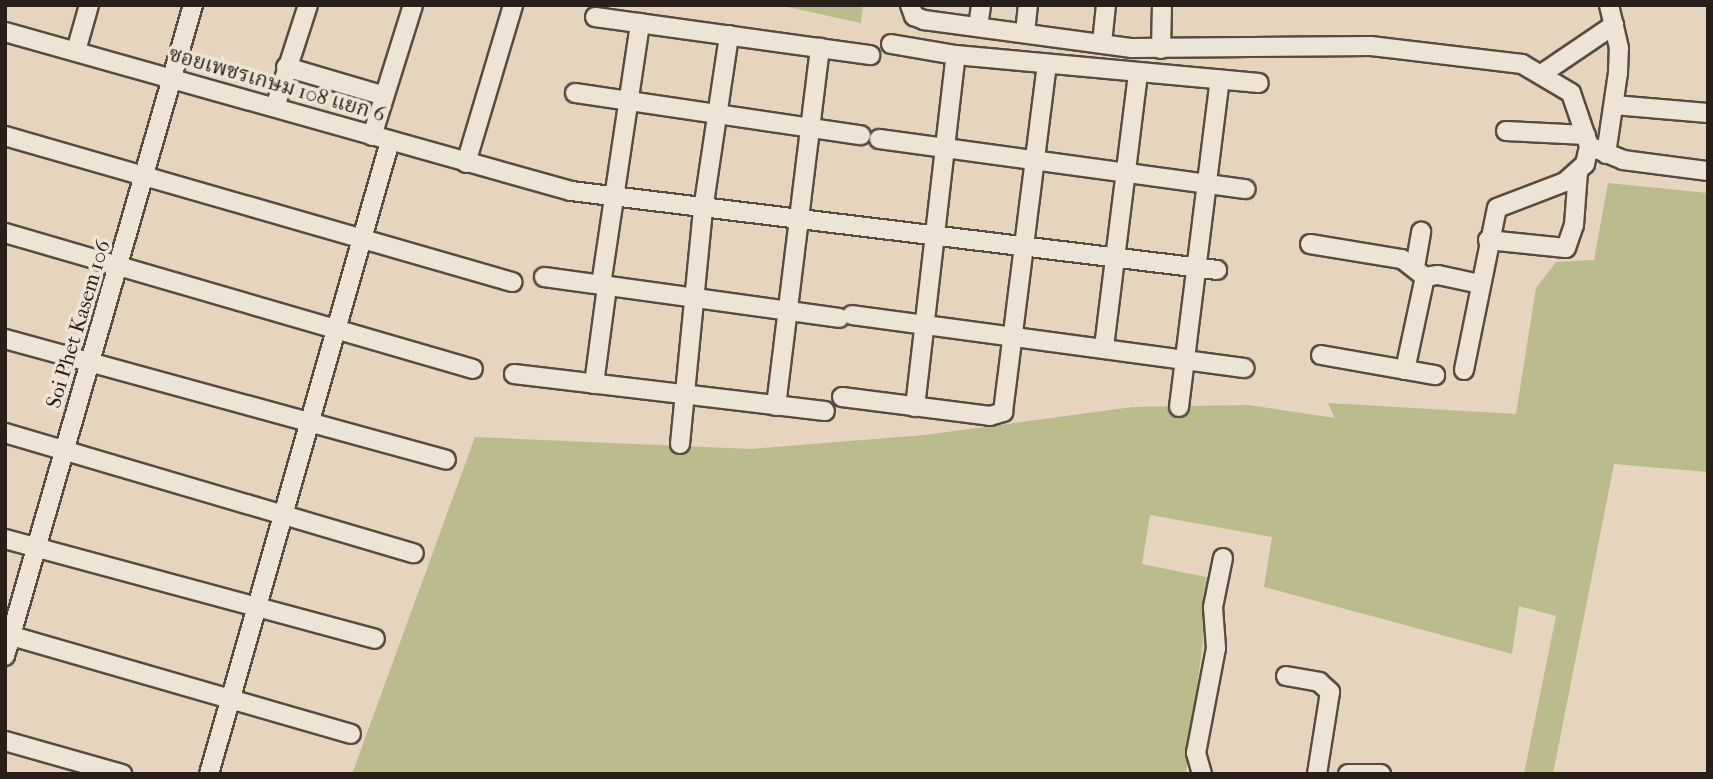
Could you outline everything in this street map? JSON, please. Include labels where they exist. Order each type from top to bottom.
[{"type":"street","points":[[76,51],[89,5]]},
{"type":"street","name":"Soi Phet Kasem 106","points":[[5,656],[8,635],[147,176],[171,77],[193,5]]},
{"type":"street","points":[[275,107],[308,5]]},
{"type":"street","points":[[372,136],[382,95],[413,5]]},
{"type":"street","points":[[466,163],[513,5]]},
{"type":"street","points":[[910,5],[914,16],[924,20],[1102,43],[1161,49],[1371,46],[1522,64],[1543,73],[1571,93],[1587,141],[1585,164],[1549,189],[1500,204],[1488,240],[1464,370]]},
{"type":"street","points":[[978,27],[981,5]]},
{"type":"street","points":[[1025,33],[1028,5]]},
{"type":"street","points":[[1102,43],[1106,5]]},
{"type":"street","points":[[1161,49],[1162,5]]},
{"type":"street","points":[[1605,154],[1614,105],[1619,48],[1609,5]]},
{"type":"street","points":[[595,17],[870,55]]},
{"type":"street","points":[[594,384],[615,193],[631,102],[640,23]]},
{"type":"street","points":[[1543,73],[1614,25]]},
{"type":"street","name":"ซอยเพชรเกษม 108 แยก 6","points":[[5,32],[571,191],[615,193],[703,210],[1217,270]]},
{"type":"street","points":[[680,444],[703,210],[720,116],[729,35]]},
{"type":"street","points":[[891,44],[957,55],[1259,83]]},
{"type":"street","points":[[776,406],[820,48]]},
{"type":"street","points":[[915,407],[957,55]]},
{"type":"street","points":[[842,397],[999,416],[1003,412],[1048,64]]},
{"type":"street","points":[[286,67],[382,95]]},
{"type":"street","points":[[1104,347],[1138,73]]},
{"type":"street","points":[[1179,407],[1220,80]]},
{"type":"street","points":[[575,93],[861,135]]},
{"type":"street","points":[[1614,105],[1708,113]]},
{"type":"street","points":[[1506,131],[1587,141],[1605,154],[1708,171]]},
{"type":"street","points":[[5,136],[512,282]]},
{"type":"street","points":[[879,139],[1247,189]]},
{"type":"street","points":[[209,774],[390,141]]},
{"type":"street","points":[[1488,240],[1566,248],[1574,225],[1577,172]]},
{"type":"street","points":[[1405,370],[1420,272],[1422,232]]},
{"type":"street","points":[[5,233],[473,369]]},
{"type":"street","points":[[1310,244],[1402,259],[1420,272],[1480,284]]},
{"type":"street","points":[[544,277],[787,311],[925,324],[1186,357],[1244,368]]},
{"type":"street","points":[[5,339],[446,460]]},
{"type":"street","points":[[1321,355],[1434,375]]},
{"type":"street","points":[[514,374],[825,411]]},
{"type":"street","points":[[5,433],[414,553]]},
{"type":"street","points":[[5,539],[375,639]]},
{"type":"street","points":[[1202,774],[1196,753],[1216,648],[1213,607],[1223,558]]},
{"type":"street","points":[[8,635],[351,734]]},
{"type":"street","points":[[1286,676],[1319,682],[1330,692],[1317,774]]},
{"type":"street","points":[[5,741],[122,774]]},
{"type":"street","points":[[1348,774],[1381,774]]},
{"type":"green space","points":[[778,5],[863,5],[861,23]]},
{"type":"green space","points":[[1608,183],[1708,193],[1708,472],[1614,464],[1553,774],[1524,774],[1556,616],[1519,606],[1512,654],[1264,587],[1272,537],[1150,515],[1142,564],[1211,578],[1186,774],[352,774],[475,437],[751,449],[925,435],[1132,407],[1248,405],[1335,418],[1328,403],[1516,414],[1536,288],[1556,262],[1594,260]]}]
